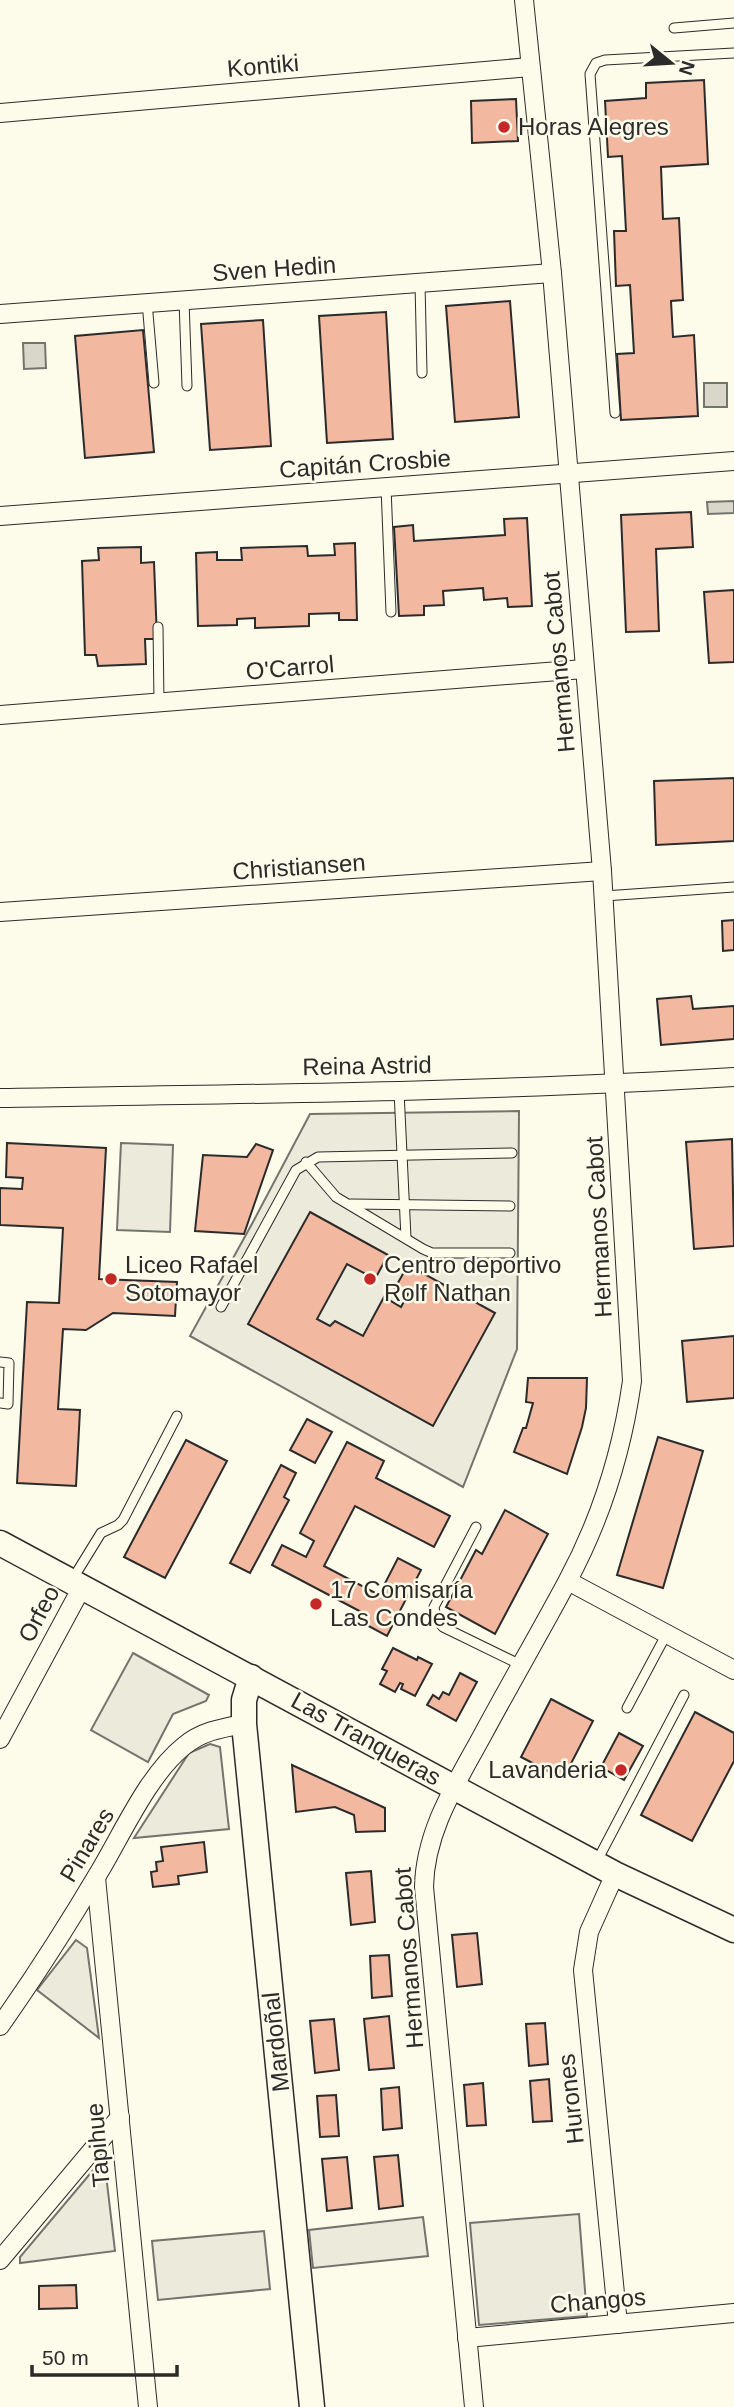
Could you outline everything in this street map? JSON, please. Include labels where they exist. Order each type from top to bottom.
[{"type":"main road","name":"Las Tranqueras","points":[[0,1543],[605,1869],[734,1929]]},
{"type":"main road","name":"Mardoñal","points":[[251,1678],[244,1700],[244,1724],[312,2407]]},
{"type":"street","name":"Hermanos Cabot","points":[[474,2407],[424,1888],[427,1852],[454,1788],[568,1581],[594,1527],[626,1426],[632,1381],[604,896],[552,273],[524,0]]},
{"type":"street","name":"Kontiki","points":[[0,113],[530,67]]},
{"type":"street","name":"Sven Hedin","points":[[0,314],[552,273]]},
{"type":"street","name":"Capitán Crosbie","points":[[0,516],[734,461]]},
{"type":"street","name":"O'Carrol","points":[[0,715],[584,669]]},
{"type":"street","name":"Christiansen","points":[[0,912],[602,871]]},
{"type":"street","name":"Reina Astrid","points":[[0,1098],[399,1091],[734,1077]]},
{"type":"street","points":[[568,1581],[734,1670]]},
{"type":"street","name":"Orfeo","points":[[0,1739],[77,1584]]},
{"type":"street","name":"Pinares","points":[[0,2026],[64,1932],[148,1790],[167,1763],[199,1736],[215,1729],[244,1724]]},
{"type":"street","name":"Hurones","points":[[605,1869],[589,1932],[583,1970],[618,2324]]},
{"type":"street","name":"Tapihue","points":[[96,1878],[148,2407]]},
{"type":"street","points":[[0,2260],[120,2117]]},
{"type":"street","name":"Changos","points":[[467,2338],[734,2313]]},
{"type":"lane","points":[[674,28],[734,23]]},
{"type":"lane","points":[[615,413],[590,74],[596,63],[605,60],[734,53]]},
{"type":"lane","points":[[420,283],[422,373]]},
{"type":"lane","points":[[184,300],[187,386]]},
{"type":"lane","points":[[146,302],[154,383]]},
{"type":"lane","points":[[386,487],[391,612]]},
{"type":"lane","points":[[158,627],[159,703]]},
{"type":"lane","points":[[604,896],[734,887]]},
{"type":"lane","points":[[399,1091],[406,1238]]},
{"type":"lane","points":[[221,1307],[296,1170],[306,1162],[318,1157],[512,1153]]},
{"type":"lane","points":[[306,1162],[327,1188],[348,1204],[432,1252],[510,1253]]},
{"type":"lane","points":[[348,1204],[510,1206]]},
{"type":"lane","points":[[0,1362],[9,1363],[8,1404],[0,1403]]},
{"type":"lane","points":[[77,1584],[93,1542],[101,1533],[123,1520],[177,1416]]},
{"type":"lane","points":[[476,1527],[433,1607],[436,1619],[443,1627],[521,1665]]},
{"type":"lane","points":[[627,1708],[666,1635]]},
{"type":"lane","points":[[605,1869],[684,1695]]},
{"type":"shaded area","points":[[23,343],[45,343],[46,368],[24,369]]},
{"type":"shaded area","points":[[704,383],[727,383],[727,407],[704,407]]},
{"type":"shaded area","points":[[734,501],[734,513],[708,514],[707,502]]},
{"type":"shaded area","name":"Centro deportivo Rolf Nathan","points":[[519,1111],[517,1349],[463,1487],[190,1336],[310,1114]]},
{"type":"shaded area","points":[[121,1143],[173,1145],[170,1232],[117,1230]]},
{"type":"shaded area","points":[[133,1653],[209,1695],[206,1701],[173,1714],[148,1762],[91,1730]]},
{"type":"shaded area","points":[[210,1744],[220,1747],[229,1829],[134,1838],[189,1753]]},
{"type":"shaded area","points":[[76,1940],[87,1948],[99,2038],[37,1990]]},
{"type":"shaded area","points":[[100,2162],[105,2166],[115,2251],[20,2263],[20,2257]]},
{"type":"shaded area","points":[[579,2214],[587,2316],[479,2325],[470,2223]]},
{"type":"shaded area","points":[[423,2217],[428,2256],[313,2268],[309,2230]]},
{"type":"shaded area","points":[[264,2231],[270,2289],[158,2300],[152,2241]]},
{"type":"building","points":[[704,80],[708,164],[661,167],[663,219],[679,218],[683,300],[671,301],[673,337],[694,335],[698,416],[621,420],[617,354],[634,353],[630,285],[616,286],[614,231],[626,231],[622,156],[608,157],[605,101],[646,98],[646,83]]},
{"type":"building","points":[[516,99],[518,141],[472,143],[471,101]]},
{"type":"building","points":[[510,301],[519,417],[455,422],[446,306]]},
{"type":"building","points":[[386,312],[393,439],[327,443],[319,316]]},
{"type":"building","points":[[263,320],[271,446],[210,450],[201,324]]},
{"type":"building","points":[[143,330],[154,452],[85,458],[75,336]]},
{"type":"building","points":[[691,512],[693,547],[656,549],[659,631],[626,632],[621,515]]},
{"type":"building","points":[[527,518],[532,606],[508,607],[507,598],[484,600],[483,588],[443,591],[444,605],[424,606],[424,615],[399,616],[394,527],[413,525],[414,541],[505,535],[504,519]]},
{"type":"building","points":[[355,543],[357,620],[339,620],[339,613],[309,614],[309,626],[255,628],[255,618],[237,619],[237,625],[198,626],[196,553],[217,552],[217,560],[242,560],[241,548],[307,546],[308,556],[335,555],[334,544]]},
{"type":"building","points":[[141,547],[141,563],[154,562],[157,639],[145,639],[146,664],[98,666],[96,655],[85,655],[82,561],[99,560],[98,548]]},
{"type":"building","points":[[734,590],[734,662],[709,663],[704,592]]},
{"type":"building","points":[[734,778],[734,841],[656,845],[654,781]]},
{"type":"building","points":[[734,920],[734,950],[723,951],[722,921]]},
{"type":"building","points":[[691,996],[693,1009],[734,1006],[734,1039],[661,1045],[657,999]]},
{"type":"building","points":[[732,1139],[734,1246],[694,1249],[686,1142]]},
{"type":"building","points":[[7,1143],[106,1148],[99,1279],[177,1282],[175,1316],[113,1313],[86,1330],[63,1329],[58,1409],[80,1410],[76,1486],[17,1483],[27,1302],[59,1303],[63,1228],[0,1225],[0,1188],[22,1189],[23,1178],[6,1177]]},
{"type":"building","points":[[256,1144],[273,1150],[244,1234],[195,1231],[203,1155],[247,1157]]},
{"type":"building","points":[[310,1212],[388,1255],[375,1279],[347,1264],[317,1319],[330,1326],[335,1321],[363,1336],[384,1297],[401,1307],[408,1294],[395,1288],[408,1265],[495,1313],[433,1426],[248,1324]]},
{"type":"building","points":[[734,1336],[734,1398],[687,1402],[682,1341]]},
{"type":"building","points":[[528,1378],[587,1378],[586,1408],[567,1474],[514,1452],[523,1428],[526,1428],[533,1403],[526,1402]]},
{"type":"building","points":[[307,1419],[332,1432],[315,1463],[290,1450]]},
{"type":"building","points":[[658,1437],[703,1451],[663,1588],[617,1575]]},
{"type":"building","points":[[186,1440],[227,1461],[165,1578],[124,1557]]},
{"type":"building","points":[[347,1442],[384,1461],[376,1478],[450,1516],[434,1547],[355,1506],[324,1566],[379,1595],[398,1558],[421,1570],[387,1636],[363,1623],[367,1615],[272,1565],[282,1545],[306,1557],[314,1541],[300,1533]]},
{"type":"building","points":[[281,1465],[296,1473],[284,1497],[289,1500],[250,1573],[230,1563]]},
{"type":"building","points":[[505,1510],[548,1534],[495,1634],[446,1607],[476,1550],[482,1554]]},
{"type":"building","points":[[393,1648],[432,1664],[415,1696],[401,1689],[403,1684],[400,1683],[395,1692],[380,1684],[387,1671],[382,1669]]},
{"type":"building","points":[[460,1673],[477,1682],[456,1721],[427,1705],[433,1695],[439,1699],[443,1692],[449,1695]]},
{"type":"building","points":[[551,1699],[593,1721],[563,1779],[521,1757]]},
{"type":"building","points":[[695,1712],[734,1733],[734,1761],[692,1841],[641,1815]]},
{"type":"building","points":[[619,1733],[643,1746],[624,1780],[601,1767]]},
{"type":"building","points":[[292,1765],[385,1808],[385,1831],[356,1832],[354,1815],[335,1807],[296,1812]]},
{"type":"building","points":[[204,1842],[207,1872],[178,1876],[179,1884],[153,1887],[151,1872],[157,1871],[156,1862],[163,1861],[161,1847]]},
{"type":"building","points":[[371,1871],[375,1922],[351,1925],[346,1873]]},
{"type":"building","points":[[477,1933],[482,1984],[457,1987],[452,1935]]},
{"type":"building","points":[[389,1955],[392,1996],[372,1998],[370,1956]]},
{"type":"building","points":[[389,2016],[394,2068],[369,2070],[364,2019]]},
{"type":"building","points":[[334,2019],[339,2070],[315,2073],[310,2021]]},
{"type":"building","points":[[545,2023],[548,2064],[529,2066],[526,2024]]},
{"type":"building","points":[[549,2079],[552,2121],[533,2122],[530,2081]]},
{"type":"building","points":[[483,2083],[486,2125],[467,2126],[464,2085]]},
{"type":"building","points":[[399,2087],[402,2128],[383,2130],[381,2089]]},
{"type":"building","points":[[336,2095],[339,2136],[320,2137],[317,2096]]},
{"type":"building","points":[[398,2155],[403,2206],[379,2209],[374,2157]]},
{"type":"building","points":[[347,2157],[352,2208],[327,2211],[322,2159]]},
{"type":"building","points":[[76,2285],[77,2308],[39,2309],[39,2286]]},
{"type":"place","name":"Horas Alegres","points":[[504,127]]},
{"type":"place","name":"Liceo Rafael Sotomayor","points":[[111,1279]]},
{"type":"place","name":"Centro deportivo Rolf Nathan","points":[[370,1279]]},
{"type":"place","name":"17 Comisaría Las Condes","points":[[316,1604]]},
{"type":"place","name":"Lavanderia","points":[[621,1770]]}]
